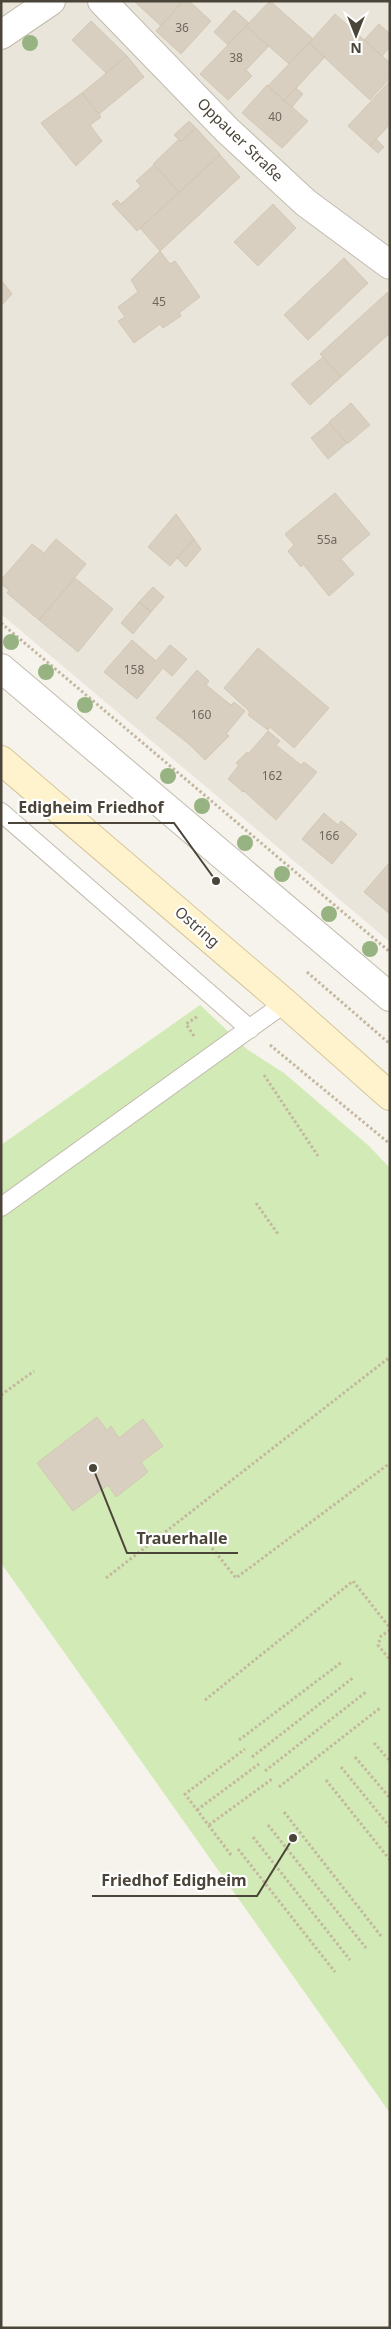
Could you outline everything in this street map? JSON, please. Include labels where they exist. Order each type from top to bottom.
[{"type":"street","points":[[1,35],[51,1]]},
{"type":"street","name":"Oppauer Straße","points":[[102,1],[227,130],[306,203],[390,266]]},
{"type":"street","points":[[1,668],[390,997]]},
{"type":"street","name":"Ostring","points":[[1,760],[285,1003],[390,1096]]},
{"type":"lane","points":[[1,812],[250,1029]]},
{"type":"lane","points":[[1,1208],[285,1003]]},
{"type":"path","points":[[1,623],[390,952]]},
{"type":"path","points":[[307,972],[390,1044]]},
{"type":"path","points":[[250,1029],[390,1144]]},
{"type":"path","points":[[264,1075],[318,1156]]},
{"type":"path","points":[[256,1203],[278,1234]]},
{"type":"path","points":[[106,1578],[390,1357]]},
{"type":"path","points":[[1,1396],[34,1371]]},
{"type":"path","points":[[212,1548],[236,1578],[390,1463]]},
{"type":"path","points":[[205,1700],[352,1581],[390,1629],[382,1636],[378,1645],[390,1660]]},
{"type":"path","points":[[239,1740],[342,1662]]},
{"type":"path","points":[[252,1757],[354,1677]]},
{"type":"path","points":[[265,1771],[366,1692]]},
{"type":"path","points":[[278,1787],[380,1708]]},
{"type":"path","points":[[374,1743],[390,1761]]},
{"type":"path","points":[[232,1855],[185,1794],[245,1748]]},
{"type":"path","points":[[355,1757],[390,1798]]},
{"type":"path","points":[[197,1810],[259,1764]]},
{"type":"path","points":[[341,1767],[390,1827]]},
{"type":"path","points":[[209,1825],[272,1779]]},
{"type":"path","points":[[326,1780],[390,1860]]},
{"type":"path","points":[[284,1812],[382,1936]]},
{"type":"path","points":[[268,1825],[366,1948]]},
{"type":"path","points":[[253,1837],[350,1960]]},
{"type":"path","points":[[238,1849],[335,1972]]},
{"type":"shaded area","points":[[1,1],[390,1],[390,942],[1,614]]},
{"type":"green space","points":[[200,1005],[248,1050],[284,1073],[369,1146],[390,1168],[390,2113],[1,1563],[1,1145]]},
{"type":"building","points":[[134,1],[183,1],[161,26]]},
{"type":"building","points":[[183,1],[189,1],[211,21],[181,54],[156,31]]},
{"type":"building","points":[[270,1],[313,39],[289,64],[246,26]]},
{"type":"building","points":[[234,10],[249,23],[228,45],[214,32]]},
{"type":"building","points":[[335,14],[390,63],[390,78],[370,100],[309,43]]},
{"type":"building","points":[[91,21],[127,56],[106,73],[72,40]]},
{"type":"building","points":[[379,24],[390,34],[390,47],[382,56],[364,40]]},
{"type":"building","points":[[246,26],[269,46],[246,70],[252,76],[228,100],[200,74]]},
{"type":"building","points":[[309,43],[325,57],[284,101],[268,86]]},
{"type":"building","points":[[127,56],[144,77],[99,114],[82,93]]},
{"type":"building","points":[[390,81],[390,124],[370,146],[348,126]]},
{"type":"building","points":[[267,85],[308,121],[282,148],[242,113]]},
{"type":"building","points":[[296,88],[303,94],[292,107],[284,101]]},
{"type":"building","points":[[82,93],[101,117],[90,125],[102,141],[76,166],[41,123]]},
{"type":"building","points":[[189,121],[196,128],[181,142],[174,135]]},
{"type":"building","points":[[196,128],[220,154],[179,192],[153,164],[179,139],[181,142]]},
{"type":"building","points":[[376,139],[384,147],[378,153],[370,146]]},
{"type":"building","points":[[220,155],[240,177],[160,251],[140,228]]},
{"type":"building","points":[[154,165],[179,192],[137,231],[112,204],[117,200],[121,204],[141,186],[136,181]]},
{"type":"building","points":[[273,204],[296,228],[258,266],[234,242]]},
{"type":"building","points":[[160,251],[170,264],[175,261],[200,297],[179,313],[181,316],[163,328],[160,324],[134,343],[118,321],[125,317],[118,307],[138,292],[131,280]]},
{"type":"building","points":[[344,258],[368,283],[308,340],[284,315]]},
{"type":"building","points":[[1,280],[12,294],[1,306]]},
{"type":"building","points":[[388,292],[390,333],[341,377],[320,354]]},
{"type":"building","points":[[323,357],[341,377],[310,405],[291,384]]},
{"type":"building","points":[[351,403],[370,425],[347,444],[329,422]]},
{"type":"building","points":[[329,423],[347,443],[328,459],[311,438]]},
{"type":"building","points":[[335,493],[370,534],[341,559],[354,574],[329,596],[303,564],[301,567],[288,551],[294,545],[285,534]]},
{"type":"building","points":[[176,514],[194,539],[170,566],[148,547]]},
{"type":"building","points":[[56,539],[86,564],[39,620],[7,593],[9,590],[1,584],[1,580],[32,544],[44,553]]},
{"type":"building","points":[[194,539],[201,549],[186,567],[177,558]]},
{"type":"building","points":[[75,578],[113,609],[78,652],[39,620]]},
{"type":"building","points":[[153,587],[164,597],[151,612],[139,602]]},
{"type":"building","points":[[139,602],[151,612],[133,634],[121,623]]},
{"type":"building","points":[[132,640],[156,661],[170,645],[187,659],[172,676],[163,668],[137,699],[104,672]]},
{"type":"building","points":[[258,648],[329,708],[294,748],[270,727],[268,730],[248,715],[250,712],[224,688]]},
{"type":"building","points":[[197,670],[209,681],[206,685],[231,705],[234,702],[245,711],[226,734],[229,736],[205,760],[190,745],[156,718]]},
{"type":"building","points":[[268,731],[280,741],[276,745],[301,765],[304,762],[317,772],[276,820],[228,779],[239,765],[236,763],[247,752],[249,753]]},
{"type":"building","points":[[324,813],[338,825],[341,821],[357,834],[332,864],[302,839]]},
{"type":"building","points":[[390,862],[390,914],[364,892]]},
{"type":"building","points":[[97,1417],[107,1430],[111,1426],[119,1438],[143,1419],[163,1446],[141,1462],[148,1472],[116,1497],[108,1485],[73,1511],[37,1463]]},
{"type":"place","name":"Edigheim Friedhof","points":[[216,881]]},
{"type":"place","name":"Trauerhalle","points":[[93,1468]]},
{"type":"place","name":"Friedhof Edigheim","points":[[293,1838]]}]
